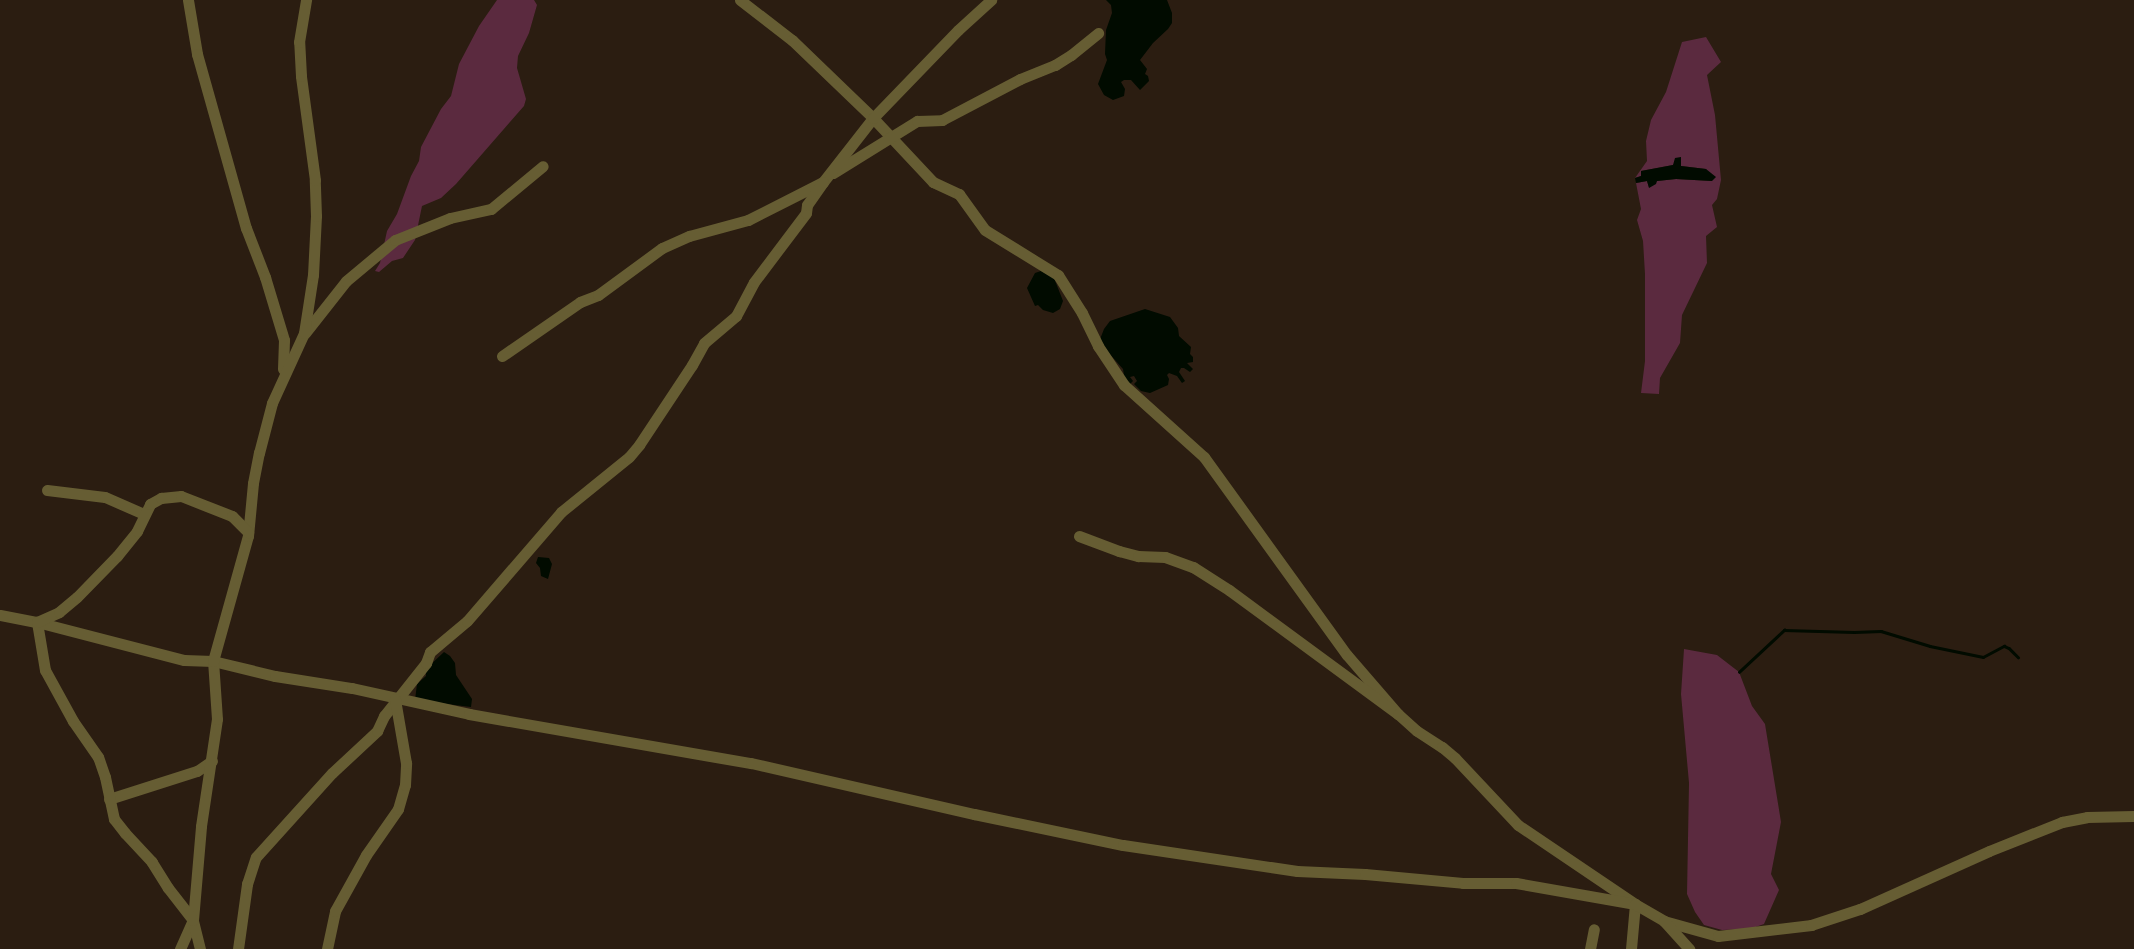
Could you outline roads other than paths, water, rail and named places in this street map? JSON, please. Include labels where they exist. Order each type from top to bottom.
[{"type":"street","points":[[188,0],[197,54],[246,228],[265,277],[284,340],[282,379]]},
{"type":"street","points":[[304,333],[313,276],[316,216],[315,180],[299,42],[306,0]]},
{"type":"street","points":[[740,0],[792,40],[873,118],[933,182],[959,194],[985,230],[1058,275],[1082,313],[1098,346],[1124,385],[1204,457],[1347,655],[1398,714],[1417,732],[1455,758],[1518,825],[1635,904],[1664,921],[1718,936],[1811,925],[1860,909],[1989,851],[2062,822],[2087,818],[2134,816]]},
{"type":"street","points":[[831,173],[834,166],[873,118],[958,30],[991,0]]},
{"type":"street","points":[[238,949],[248,884],[256,857],[332,773],[377,731],[395,700],[426,663],[430,652],[467,621],[561,512],[629,457],[640,445],[692,365],[704,343],[736,316],[754,282],[806,213],[807,205],[831,173],[917,121],[942,120],[1020,79],[1055,65],[1071,55],[1098,33]]},
{"type":"street","points":[[200,949],[193,920],[201,826],[217,718],[213,661],[248,532],[253,483],[259,453],[272,403],[282,379],[304,333],[346,282],[395,240],[450,218],[491,209],[543,166]]},
{"type":"street","points":[[502,356],[580,302],[598,296],[662,248],[689,236],[748,220],[823,182]]},
{"type":"street","points":[[807,205],[816,214]]},
{"type":"street","points":[[47,490],[105,497],[144,514]]},
{"type":"street","points":[[37,622],[59,612],[96,578],[137,530],[144,514],[154,501],[161,498],[181,496],[232,516],[248,532]]},
{"type":"street","points":[[1079,536],[1119,551],[1138,556],[1165,557],[1193,567],[1398,714]]},
{"type":"street","points":[[0,615],[37,622],[184,660],[213,661],[275,676],[352,688],[395,700],[751,763],[974,814],[1167,853],[1297,871],[1365,874],[1463,883],[1516,883],[1635,904]]},
{"type":"street","points":[[37,622],[45,670],[73,721],[97,756],[106,777],[114,819],[152,862],[168,888],[193,920]]},
{"type":"street","points":[[327,949],[335,911],[366,855],[398,809],[405,785],[406,762],[395,700]]},
{"type":"street","points":[[109,799],[197,771],[212,761]]},
{"type":"street","points":[[1631,949],[1635,904]]},
{"type":"street","points":[[180,949],[193,920]]},
{"type":"street","points":[[1664,921],[1689,949]]},
{"type":"street","points":[[1590,949],[1594,929]]},
{"type":"waterway","points":[[1739,672],[1784,630],[1881,631],[1930,646],[1983,657],[2004,646],[2009,648],[2018,657]]}]
